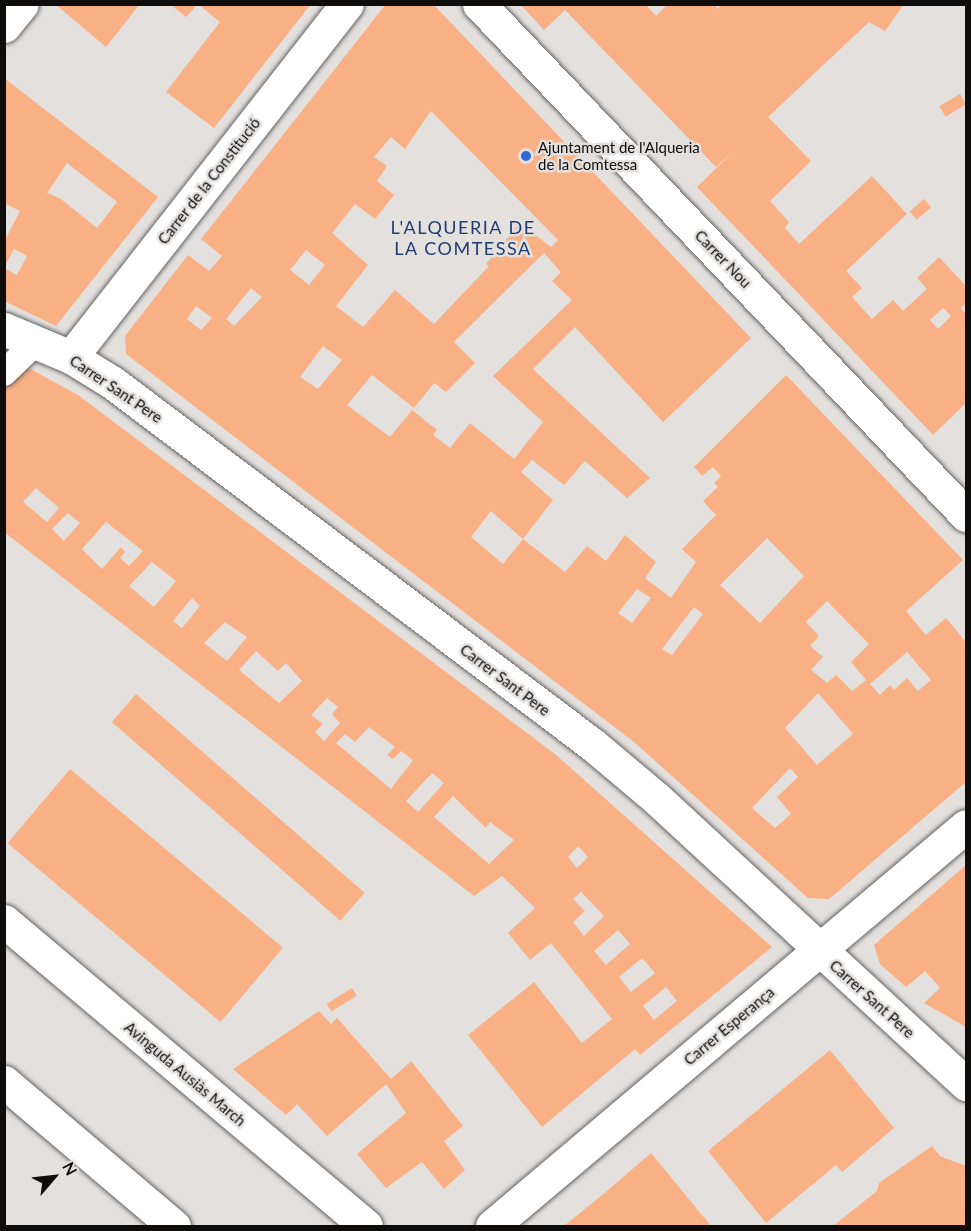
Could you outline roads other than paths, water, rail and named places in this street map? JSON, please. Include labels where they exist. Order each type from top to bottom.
[{"type":"street","points":[[4,26],[22,4]]},
{"type":"street","name":"Carrer de la Constitució","points":[[71,357],[347,4]]},
{"type":"street","name":"Carrer Nou","points":[[479,4],[966,515]]},
{"type":"street","name":"Carrer Sant Pere","points":[[4,329],[71,357],[113,383],[593,745],[656,798],[818,950],[966,1084]]},
{"type":"street","name":"Carrer Esperança","points":[[492,1227],[966,826]]},
{"type":"street","name":"Avinguda Ausiàs March","points":[[4,921],[366,1227]]},
{"type":"street","points":[[4,1082],[174,1227]]},
{"type":"lane","points":[[4,373],[36,342]]},
{"type":"place","name":"Ajuntament de l'Alqueria de la Comtessa","points":[[526,156]]},
{"type":"district","name":"L'ALQUERIA DE LA COMTESSA","points":[[463,238]]}]
